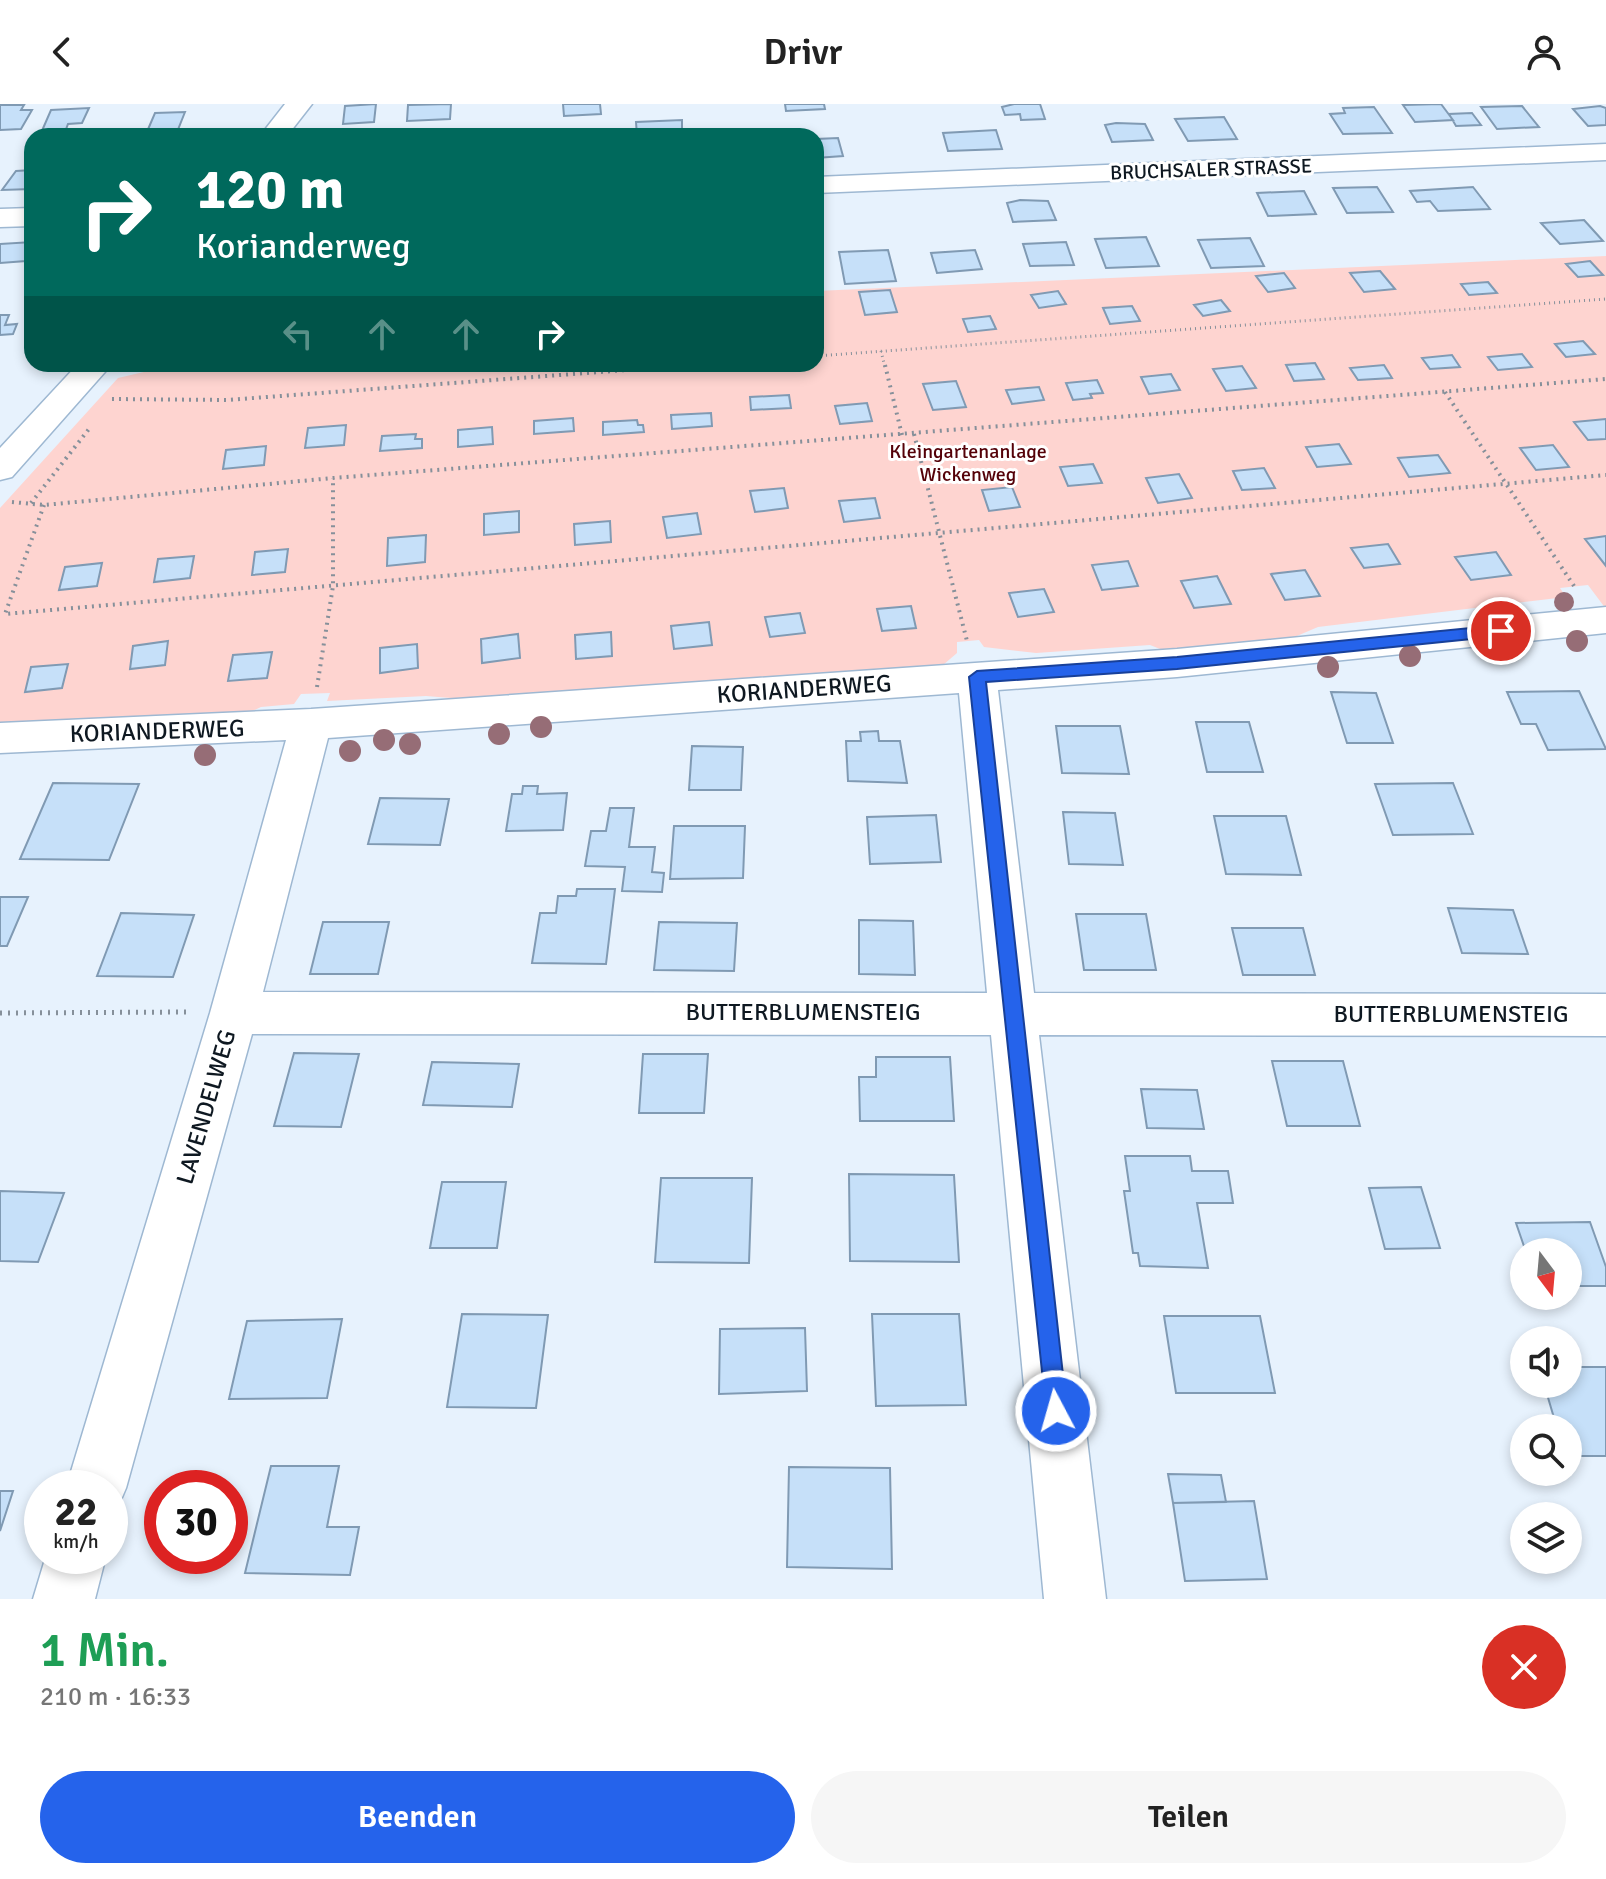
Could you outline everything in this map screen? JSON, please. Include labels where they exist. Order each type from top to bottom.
[{"type":"street","points":[[280,128],[299,104]]},
{"type":"street","name":"BRUCHSALER STRASSE","points":[[824,185],[1606,152]]},
{"type":"street","points":[[0,218],[24,217]]},
{"type":"street","points":[[0,469],[89,372]]},
{"type":"street","name":"KORIANDERWEG","points":[[0,738],[314,709],[972,659],[1177,663],[1605,622]]},
{"type":"street","points":[[972,659],[1014,1012],[1075,1599]]},
{"type":"street","name":"LAVENDELWEG","points":[[101,1470],[234,1013],[314,709]]},
{"type":"street","name":"BUTTERBLUMENSTEIG","points":[[234,1013],[1606,1015]]},
{"type":"street","points":[[64,1599],[71,1574]]},
{"type":"path","points":[[824,355],[1606,299]]},
{"type":"path","points":[[881,351],[902,435]]},
{"type":"path","points":[[104,410],[113,399],[227,400],[603,372]]},
{"type":"path","points":[[7,501],[44,505],[333,478],[1606,379]]},
{"type":"path","points":[[1445,392],[1574,586]]},
{"type":"path","points":[[31,504],[94,422]]},
{"type":"path","points":[[914,434],[972,659]]},
{"type":"path","points":[[44,505],[5,614],[1606,475]]},
{"type":"path","points":[[314,709],[333,586],[333,478]]},
{"type":"path","points":[[0,1013],[234,1013]]},
{"type":"green space","name":"Kleingartenanlage Wickenweg","points":[[1606,256],[1606,609],[1588,585],[1560,588],[1566,597],[1318,627],[1278,644],[1173,654],[1150,645],[1036,653],[984,647],[979,640],[957,642],[957,653],[943,665],[476,700],[426,696],[327,701],[330,693],[301,694],[294,704],[261,707],[241,716],[0,726],[0,508],[118,378],[144,372],[824,372],[824,291]]},
{"type":"building","points":[[376,104],[374,122],[343,124],[345,106]]},
{"type":"building","points":[[451,104],[450,119],[407,121],[408,105]]},
{"type":"building","points":[[563,104],[600,104],[601,114],[564,116]]},
{"type":"building","points":[[785,104],[824,104],[825,109],[786,111]]},
{"type":"building","points":[[1040,104],[1045,119],[1021,120],[1020,114],[1005,115],[1002,107]]},
{"type":"building","points":[[1441,104],[1453,120],[1415,122],[1403,105]]},
{"type":"building","points":[[0,105],[24,105],[21,110],[32,110],[21,129],[0,130]]},
{"type":"building","points":[[1522,106],[1539,127],[1497,129],[1481,107]]},
{"type":"building","points":[[1374,107],[1392,133],[1343,134],[1330,114],[1345,113],[1343,108]]},
{"type":"building","points":[[89,108],[82,123],[68,124],[66,128],[43,128],[51,110]]},
{"type":"building","points":[[1606,108],[1606,125],[1588,126],[1573,109]]},
{"type":"building","points":[[185,112],[179,128],[149,128],[155,113]]},
{"type":"building","points":[[1472,113],[1481,125],[1456,126],[1449,114]]},
{"type":"building","points":[[1224,117],[1237,139],[1188,141],[1175,119]]},
{"type":"building","points":[[682,120],[682,128],[636,128],[636,122]]},
{"type":"building","points":[[1145,124],[1153,140],[1112,142],[1105,125]]},
{"type":"building","points":[[996,130],[1002,149],[948,151],[943,133]]},
{"type":"building","points":[[838,138],[843,156],[824,157],[824,139]]},
{"type":"building","points":[[24,170],[24,189],[2,190],[16,171]]},
{"type":"building","points":[[1377,187],[1393,212],[1347,213],[1333,188]]},
{"type":"building","points":[[1473,187],[1490,209],[1438,211],[1430,201],[1417,202],[1410,191]]},
{"type":"building","points":[[1304,191],[1316,214],[1268,216],[1257,193]]},
{"type":"building","points":[[1048,201],[1056,220],[1013,222],[1007,203]]},
{"type":"building","points":[[1584,220],[1603,241],[1560,244],[1541,223]]},
{"type":"building","points":[[1146,237],[1159,266],[1106,268],[1095,239]]},
{"type":"building","points":[[1250,238],[1264,266],[1211,268],[1198,240]]},
{"type":"building","points":[[24,242],[24,261],[0,263],[0,244]]},
{"type":"building","points":[[1066,242],[1074,265],[1030,266],[1023,244]]},
{"type":"building","points":[[888,250],[896,281],[845,284],[839,252]]},
{"type":"building","points":[[975,250],[982,269],[937,273],[931,253]]},
{"type":"building","points":[[1590,261],[1603,275],[1578,277],[1566,264]]},
{"type":"building","points":[[1380,271],[1395,289],[1364,292],[1350,273]]},
{"type":"building","points":[[1284,273],[1295,288],[1268,292],[1256,276]]},
{"type":"building","points":[[1488,282],[1497,293],[1469,295],[1461,284]]},
{"type":"building","points":[[890,290],[897,312],[865,315],[859,292]]},
{"type":"building","points":[[1058,291],[1066,304],[1039,308],[1031,295]]},
{"type":"building","points":[[1221,300],[1230,311],[1203,316],[1194,305]]},
{"type":"building","points":[[1132,306],[1140,321],[1110,324],[1103,308]]},
{"type":"building","points":[[0,315],[9,315],[5,325],[17,324],[13,334],[0,335]]},
{"type":"building","points":[[990,316],[996,329],[968,332],[963,319]]},
{"type":"building","points":[[1583,341],[1595,354],[1566,357],[1555,344]]},
{"type":"building","points":[[1522,354],[1532,367],[1498,370],[1488,357]]},
{"type":"building","points":[[1452,355],[1460,367],[1430,369],[1422,358]]},
{"type":"building","points":[[1315,363],[1324,379],[1294,381],[1286,365]]},
{"type":"building","points":[[1384,365],[1392,378],[1358,380],[1350,368]]},
{"type":"building","points":[[1242,366],[1256,388],[1226,391],[1213,369]]},
{"type":"building","points":[[1171,374],[1180,390],[1149,394],[1141,377]]},
{"type":"building","points":[[1097,380],[1103,393],[1073,400],[1066,383]]},
{"type":"building","points":[[956,381],[966,407],[933,410],[923,384]]},
{"type":"building","points":[[1039,387],[1044,400],[1012,404],[1006,390]]},
{"type":"building","points":[[789,395],[791,408],[751,410],[750,397]]},
{"type":"building","points":[[867,403],[872,421],[840,424],[835,406]]},
{"type":"building","points":[[711,413],[712,426],[672,429],[671,415]]},
{"type":"building","points":[[573,418],[574,431],[534,434],[534,421]]},
{"type":"building","points":[[1606,419],[1606,439],[1588,440],[1574,422]]},
{"type":"building","points":[[637,420],[638,425],[643,425],[644,432],[603,435],[603,422]]},
{"type":"building","points":[[346,425],[344,445],[305,448],[308,428]]},
{"type":"building","points":[[492,427],[493,444],[458,447],[458,430]]},
{"type":"building","points":[[416,434],[415,439],[422,439],[422,448],[380,451],[382,436]]},
{"type":"building","points":[[1339,444],[1351,464],[1317,467],[1306,447]]},
{"type":"building","points":[[1553,445],[1569,467],[1536,470],[1520,448]]},
{"type":"building","points":[[266,446],[264,465],[223,469],[226,450]]},
{"type":"building","points":[[1438,455],[1450,473],[1409,477],[1398,458]]},
{"type":"building","points":[[1093,464],[1102,483],[1068,486],[1060,467]]},
{"type":"building","points":[[1264,468],[1275,488],[1242,490],[1233,471]]},
{"type":"building","points":[[1179,474],[1192,498],[1158,503],[1146,478]]},
{"type":"building","points":[[1012,487],[1020,507],[989,511],[982,490]]},
{"type":"building","points":[[784,488],[788,508],[755,512],[750,491]]},
{"type":"building","points":[[875,498],[880,518],[844,522],[839,501]]},
{"type":"building","points":[[519,511],[519,532],[484,535],[484,514]]},
{"type":"building","points":[[697,513],[701,534],[667,538],[663,517]]},
{"type":"building","points":[[610,521],[611,542],[575,545],[574,524]]},
{"type":"building","points":[[426,535],[425,562],[387,566],[388,538]]},
{"type":"building","points":[[1606,536],[1606,566],[1585,539]]},
{"type":"building","points":[[1388,544],[1400,564],[1364,568],[1351,548]]},
{"type":"building","points":[[288,549],[285,572],[252,575],[255,552]]},
{"type":"building","points":[[1496,552],[1511,575],[1471,580],[1455,557]]},
{"type":"building","points":[[194,556],[190,578],[154,582],[158,559]]},
{"type":"building","points":[[1128,561],[1138,586],[1102,590],[1092,565]]},
{"type":"building","points":[[102,563],[97,586],[59,590],[65,567]]},
{"type":"building","points":[[1305,570],[1320,596],[1285,600],[1271,574]]},
{"type":"building","points":[[1217,576],[1231,604],[1194,608],[1181,581]]},
{"type":"building","points":[[1044,589],[1054,612],[1018,617],[1009,593]]},
{"type":"building","points":[[911,606],[916,628],[882,631],[877,609]]},
{"type":"building","points":[[800,613],[805,633],[770,637],[765,617]]},
{"type":"building","points":[[709,622],[712,645],[674,649],[671,626]]},
{"type":"building","points":[[611,632],[612,656],[576,659],[575,635]]},
{"type":"building","points":[[518,634],[520,658],[482,663],[481,639]]},
{"type":"building","points":[[168,641],[165,665],[130,669],[133,646]]},
{"type":"building","points":[[417,644],[418,668],[380,673],[380,648]]},
{"type":"building","points":[[272,652],[267,678],[228,681],[233,655]]},
{"type":"building","points":[[68,664],[62,688],[25,692],[31,667]]},
{"type":"building","points":[[1579,691],[1606,749],[1548,750],[1536,724],[1521,724],[1507,692]]},
{"type":"building","points":[[1331,692],[1376,693],[1393,743],[1347,743]]},
{"type":"building","points":[[1196,722],[1249,722],[1263,772],[1207,772]]},
{"type":"building","points":[[1056,726],[1120,726],[1129,774],[1062,773]]},
{"type":"building","points":[[878,731],[879,741],[900,741],[907,783],[848,781],[846,741],[861,741],[860,732]]},
{"type":"building","points":[[692,746],[743,747],[741,790],[689,790]]},
{"type":"building","points":[[53,783],[139,784],[109,860],[20,859]]},
{"type":"building","points":[[1453,783],[1473,834],[1393,835],[1375,784]]},
{"type":"building","points":[[523,786],[538,786],[537,794],[567,793],[563,830],[506,831],[512,794],[522,794]]},
{"type":"building","points":[[380,798],[449,799],[440,845],[368,844]]},
{"type":"building","points":[[610,808],[634,808],[629,847],[655,847],[652,872],[664,873],[662,892],[622,891],[625,867],[585,866],[591,831],[606,831]]},
{"type":"building","points":[[1063,812],[1115,813],[1123,865],[1069,864]]},
{"type":"building","points":[[936,815],[941,862],[870,864],[867,817]]},
{"type":"building","points":[[1214,816],[1286,816],[1301,875],[1226,874]]},
{"type":"building","points":[[674,826],[745,826],[743,878],[670,879]]},
{"type":"building","points":[[577,889],[615,889],[606,964],[532,963],[540,913],[556,913],[558,896],[576,896]]},
{"type":"building","points":[[0,897],[28,897],[7,946],[0,946]]},
{"type":"building","points":[[1448,908],[1513,910],[1528,954],[1462,953]]},
{"type":"building","points":[[121,913],[194,915],[173,977],[97,976]]},
{"type":"building","points":[[1076,914],[1146,914],[1156,970],[1084,970]]},
{"type":"building","points":[[859,920],[913,921],[915,975],[859,974]]},
{"type":"building","points":[[323,922],[389,922],[378,974],[310,974]]},
{"type":"building","points":[[659,922],[737,923],[734,971],[654,970]]},
{"type":"building","points":[[1232,928],[1303,928],[1315,975],[1243,975]]},
{"type":"building","points":[[294,1053],[359,1054],[341,1127],[274,1126]]},
{"type":"building","points":[[643,1054],[708,1054],[704,1113],[639,1113]]},
{"type":"building","points":[[876,1057],[950,1057],[954,1121],[860,1121],[859,1077],[876,1077]]},
{"type":"building","points":[[1272,1061],[1343,1061],[1360,1126],[1287,1126]]},
{"type":"building","points":[[432,1062],[519,1064],[512,1107],[423,1105]]},
{"type":"building","points":[[1141,1089],[1197,1090],[1204,1129],[1147,1128]]},
{"type":"building","points":[[1125,1156],[1190,1156],[1192,1171],[1228,1171],[1233,1203],[1197,1203],[1208,1268],[1140,1266],[1138,1253],[1133,1253],[1124,1191],[1130,1191]]},
{"type":"building","points":[[849,1174],[954,1175],[959,1262],[850,1261]]},
{"type":"building","points":[[661,1178],[752,1178],[749,1263],[655,1262]]},
{"type":"building","points":[[442,1182],[506,1182],[497,1248],[430,1248]]},
{"type":"building","points":[[1421,1187],[1440,1248],[1385,1249],[1369,1188]]},
{"type":"building","points":[[0,1191],[64,1193],[38,1262],[0,1261]]},
{"type":"building","points":[[1590,1222],[1606,1267],[1606,1286],[1582,1286],[1582,1238],[1521,1238],[1516,1223]]},
{"type":"building","points":[[462,1314],[548,1315],[536,1408],[447,1407]]},
{"type":"building","points":[[872,1314],[959,1314],[966,1405],[876,1406]]},
{"type":"building","points":[[1164,1316],[1260,1316],[1275,1393],[1176,1393]]},
{"type":"building","points":[[342,1319],[327,1398],[229,1399],[247,1321]]},
{"type":"building","points":[[805,1328],[807,1391],[719,1394],[720,1329]]},
{"type":"building","points":[[1582,1367],[1606,1367],[1606,1456],[1582,1456],[1582,1414],[1553,1414],[1548,1398],[1582,1398]]},
{"type":"building","points":[[271,1466],[339,1466],[327,1527],[359,1527],[350,1575],[248,1573],[248,1561]]},
{"type":"building","points":[[789,1467],[890,1468],[892,1569],[787,1567]]},
{"type":"building","points":[[1168,1474],[1221,1475],[1226,1502],[1173,1503]]},
{"type":"building","points":[[0,1491],[13,1491],[0,1531]]},
{"type":"building","points":[[1254,1501],[1267,1579],[1185,1581],[1173,1503]]},
{"type":"route","points":[[1056,1411],[977,677],[1177,663],[1501,631]]}]
